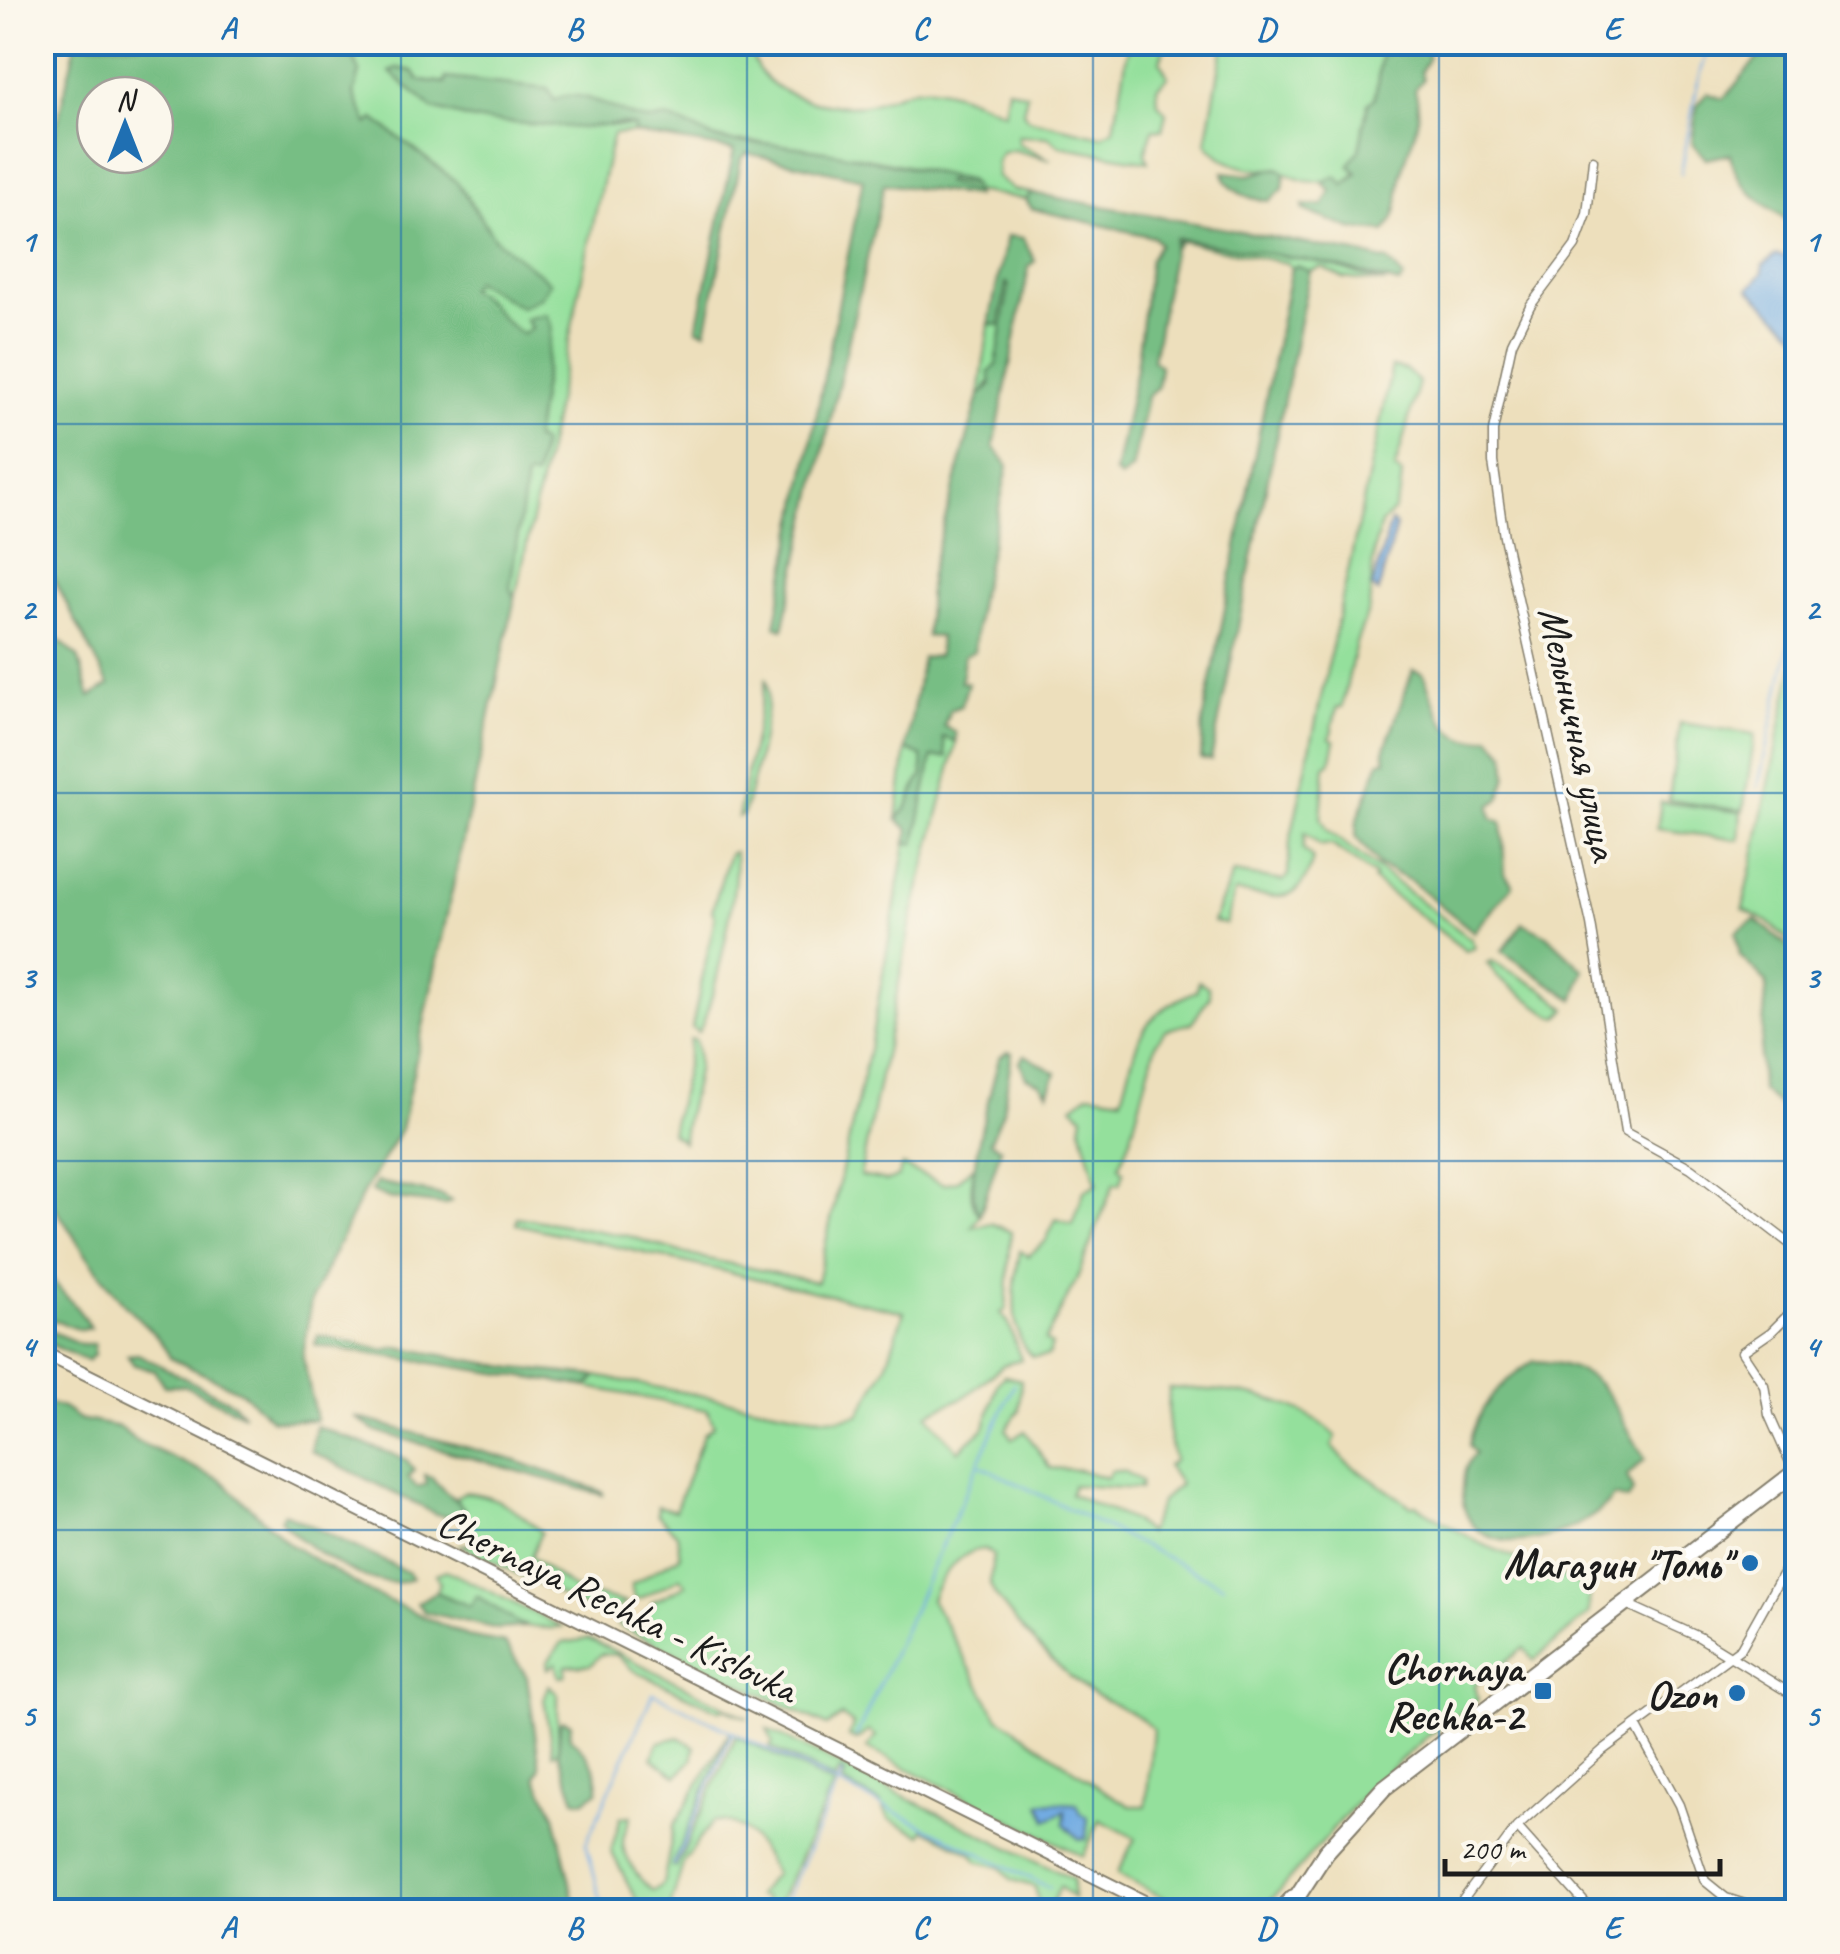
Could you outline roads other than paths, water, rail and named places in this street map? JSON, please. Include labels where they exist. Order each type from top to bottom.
[{"type":"highway","points":[[1287,1912],[1357,1814],[1384,1788],[1797,1472]]},
{"type":"street","name":"Мельничная улица","points":[[1593,160],[1587,214],[1575,246],[1530,306],[1512,343],[1493,432],[1504,537],[1591,924],[1626,1132],[1691,1168],[1798,1250]]},
{"type":"street","points":[[1797,1472],[1771,1422],[1764,1385],[1742,1352],[1772,1332],[1798,1306]]},
{"type":"street","name":"Chernaya Rechka - Kislovka","points":[[42,1352],[1165,1912]]},
{"type":"street","points":[[1454,1912],[1518,1827],[1603,1750],[1731,1658],[1749,1639],[1798,1546]]},
{"type":"street","points":[[1624,1603],[1699,1637],[1798,1698]]},
{"type":"street","points":[[1637,1728],[1679,1805],[1705,1881],[1726,1898],[1770,1912]]},
{"type":"street","points":[[1518,1827],[1594,1912]]},
{"type":"street","points":[[1277,1912],[1308,1878]]},
{"type":"water","points":[[1797,252],[1797,334],[1749,289],[1763,272],[1763,265],[1776,255],[1791,259]]},
{"type":"water","points":[[1391,522],[1396,526],[1378,592],[1372,587]]},
{"type":"water","points":[[1040,1804],[1077,1804],[1081,1814],[1088,1817],[1086,1839],[1079,1839],[1064,1824],[1065,1811],[1047,1820]]},
{"type":"waterway","points":[[1681,173],[1697,86],[1710,42]]},
{"type":"waterway","points":[[1758,787],[1798,604]]},
{"type":"waterway","points":[[856,1737],[1014,1384]]},
{"type":"waterway","points":[[980,1465],[1224,1586]]},
{"type":"waterway","points":[[604,1912],[586,1843],[653,1693],[1050,1888]]},
{"type":"waterway","points":[[674,1865],[732,1733]]},
{"type":"waterway","points":[[780,1912],[843,1773]]},
{"type":"place","name":"Магазин \"Томь\"","points":[[1750,1563]]},
{"type":"place","name":"Chornaya Rechka-2","points":[[1543,1691]]},
{"type":"place","name":"Ozon","points":[[1737,1693]]}]
